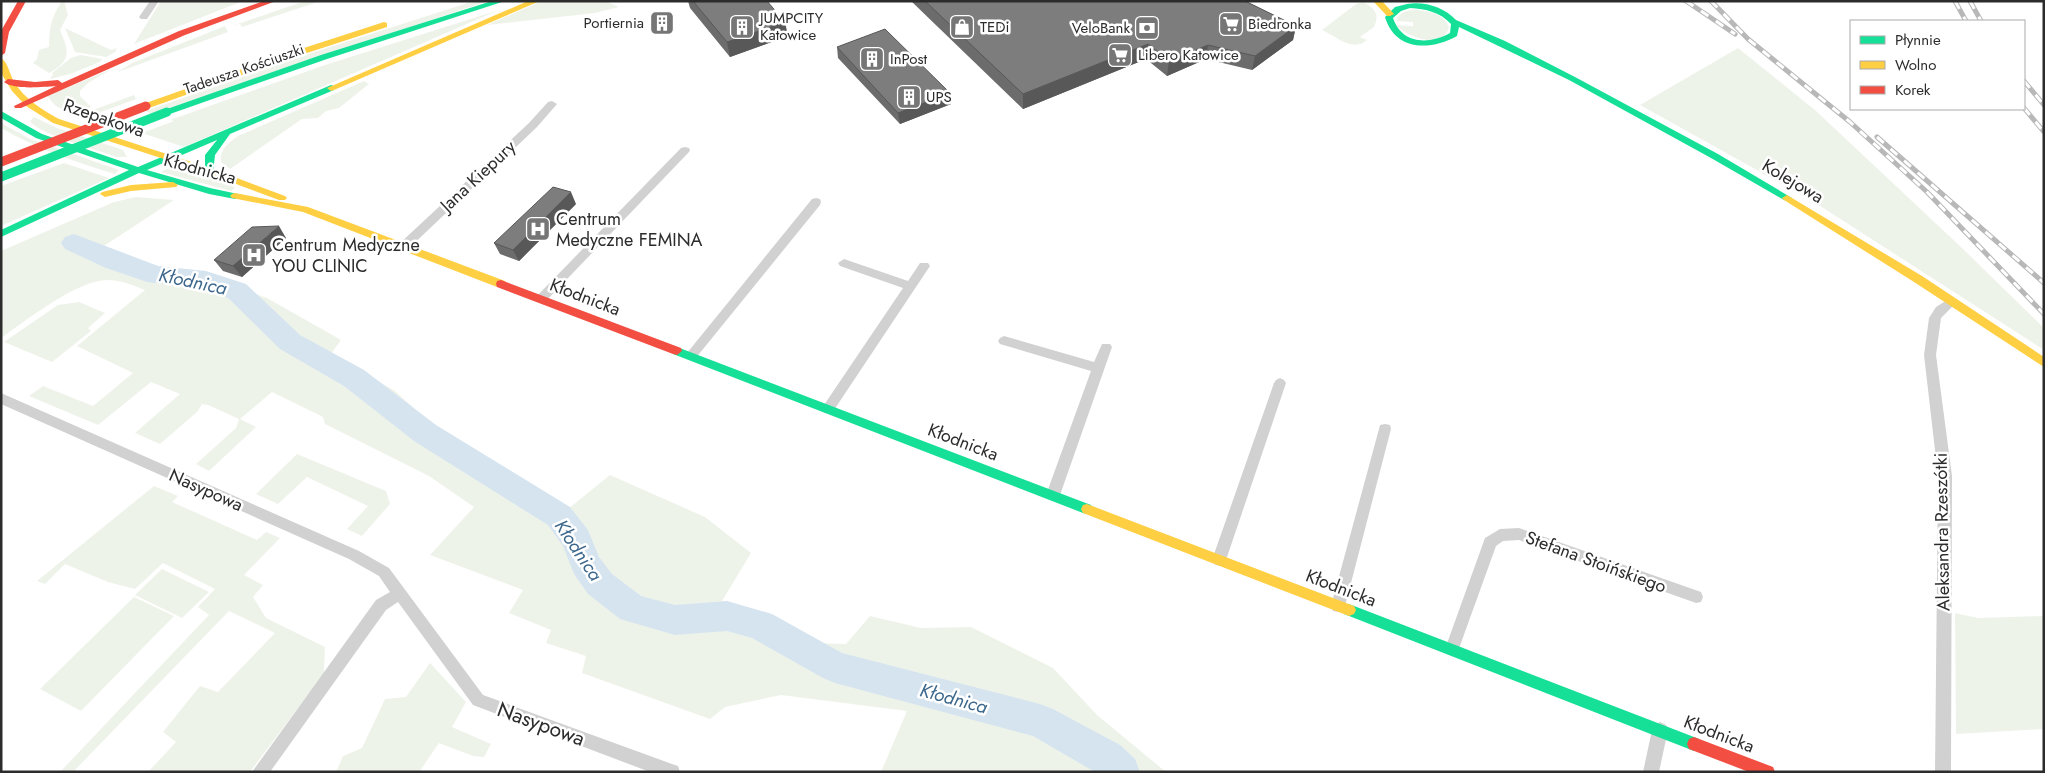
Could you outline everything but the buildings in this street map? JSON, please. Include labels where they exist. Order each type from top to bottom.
[{"type":"street","points":[[1,53],[5,32],[22,1]]},
{"type":"street","points":[[144,17],[155,1]]},
{"type":"street","points":[[1,113],[145,49],[228,16],[272,1]]},
{"type":"street","name":"Tadeusza Kościuszki","points":[[1,162],[146,106],[273,61],[464,1]]},
{"type":"street","name":"Tadeusza Kościuszki","points":[[1,177],[167,112],[324,57],[501,1]]},
{"type":"street","points":[[1,234],[138,170],[536,1]]},
{"type":"street","points":[[1377,1],[1390,14],[1404,4],[1425,4]]},
{"type":"street","name":"Kolejowa","points":[[1425,4],[1442,12],[1454,22],[1490,37],[1564,73],[1710,153],[1952,300],[2044,363]]},
{"type":"street","name":"Kolejowa","points":[[1390,14],[1388,21],[1390,26],[1397,34],[1406,39],[1431,44],[1450,38],[1468,38],[1513,49]]},
{"type":"street","points":[[1450,38],[1456,30],[1454,22]]},
{"type":"street","name":"Rzepakowa","points":[[1,61],[8,82],[35,111],[68,126],[210,171],[278,196],[305,209]]},
{"type":"street","points":[[8,82],[46,84],[82,76]]},
{"type":"street","name":"Jana Kiepury","points":[[403,247],[552,104]]},
{"type":"street","points":[[1,113],[39,136],[138,170]]},
{"type":"street","points":[[210,171],[208,164],[210,153],[216,144],[230,132]]},
{"type":"street","points":[[541,299],[685,150]]},
{"type":"street","name":"Kłodnicka","points":[[138,170],[188,185],[263,203],[305,209],[1053,495],[1768,772]]},
{"type":"street","points":[[65,205],[131,188],[188,185]]},
{"type":"street","points":[[691,356],[816,202]]},
{"type":"street","points":[[844,264],[911,286]]},
{"type":"street","points":[[828,409],[924,266]]},
{"type":"street","name":"Aleksandra Rzeszótki","points":[[1943,772],[1945,476],[1930,342],[1940,310],[1952,300]]},
{"type":"street","points":[[1004,341],[1099,368]]},
{"type":"street","points":[[1053,495],[1106,347]]},
{"type":"street","points":[[1218,560],[1280,383]]},
{"type":"street","name":"Nasypowa","points":[[1,398],[354,556],[384,572],[478,700],[672,772]]},
{"type":"street","points":[[1338,606],[1385,429]]},
{"type":"street","name":"Stefana Stoińskiego","points":[[1452,649],[1490,542],[1500,535],[1519,534],[1696,597]]},
{"type":"street","points":[[260,772],[381,606],[401,593]]},
{"type":"street","points":[[1651,772],[1660,730]]},
{"type":"shaded area","points":[[62,1],[64,1],[68,15],[60,30],[67,49],[62,64],[49,73],[33,63],[37,59],[39,50],[49,47],[51,23]]},
{"type":"shaded area","points":[[161,1],[243,1],[134,44]]},
{"type":"shaded area","points":[[305,1],[321,1],[242,27],[240,24],[232,26]]},
{"type":"shaded area","points":[[474,1],[488,1],[151,114],[146,111],[302,56]]},
{"type":"shaded area","points":[[542,1],[605,1],[619,7],[595,13],[487,25]]},
{"type":"shaded area","points":[[1363,2],[1373,9],[1376,15],[1374,27],[1360,37],[1367,40],[1361,44],[1350,44],[1322,30],[1356,4]]},
{"type":"shaded area","points":[[499,10],[184,147],[142,133],[174,121],[170,120],[325,65]]},
{"type":"shaded area","points":[[1418,10],[1436,14],[1444,19],[1449,27],[1446,34],[1433,40],[1425,40],[1408,34],[1396,25],[1413,26],[1413,22],[1396,21],[1402,13]]},
{"type":"shaded area","points":[[225,26],[228,32],[118,72],[132,63]]},
{"type":"shaded area","points":[[65,28],[111,50],[117,48],[115,52],[106,57],[75,52]]},
{"type":"shaded area","points":[[1738,48],[1815,110],[2044,328],[2044,350],[1814,202],[1640,105]]},
{"type":"shaded area","points":[[81,55],[102,59],[100,62],[70,74],[50,79],[52,73],[71,58]]},
{"type":"shaded area","points":[[112,69],[88,83],[80,91],[80,96],[91,107],[83,111],[64,110],[55,105],[47,96]]},
{"type":"shaded area","points":[[364,81],[369,84],[339,108],[326,111],[318,118],[302,119],[230,169],[221,162],[223,150],[238,136]]},
{"type":"shaded area","points":[[134,95],[136,99],[90,116],[82,114]]},
{"type":"shaded area","points":[[34,117],[57,128],[123,150],[127,157],[117,157],[57,137],[35,126],[30,121]]},
{"type":"shaded area","points":[[1,123],[30,139],[119,170],[115,174],[57,154],[1,128]]},
{"type":"shaded area","points":[[64,163],[109,178],[1,226],[1,186]]},
{"type":"shaded area","points":[[173,166],[235,188],[231,191],[161,172]]},
{"type":"shaded area","points":[[136,197],[174,200],[104,246],[169,271],[212,279],[267,298],[341,340],[331,354],[395,391],[445,437],[492,464],[510,479],[568,509],[610,475],[705,517],[751,553],[722,601],[811,643],[846,644],[870,616],[921,628],[971,627],[1053,668],[1097,715],[1166,772],[881,772],[907,711],[781,695],[725,707],[710,719],[582,673],[586,656],[546,643],[551,630],[509,613],[523,590],[430,555],[474,507],[429,476],[325,424],[323,417],[272,392],[240,419],[256,427],[209,471],[196,464],[236,428],[239,419],[208,405],[202,404],[197,412],[160,444],[135,433],[180,394],[151,382],[98,425],[29,396],[43,386],[93,406],[133,373],[77,346],[145,290],[117,281],[96,282],[53,302],[1,338],[1,251],[114,202]]},
{"type":"shaded area","points":[[79,302],[105,313],[88,328],[91,331],[52,362],[4,342],[58,305]]},
{"type":"shaded area","points":[[297,454],[386,491],[390,504],[362,536],[347,529],[368,506],[307,477],[278,504],[256,494]]},
{"type":"shaded area","points":[[154,486],[178,496],[172,502],[257,540],[266,532],[280,538],[244,575],[263,585],[253,597],[266,618],[325,647],[324,673],[250,772],[148,772],[176,742],[163,732],[200,686],[218,692],[275,633],[229,611],[73,772],[60,772],[209,615],[198,607],[215,589],[163,563],[135,589],[108,582],[65,564],[45,584],[37,581]]},
{"type":"shaded area","points":[[162,569],[209,592],[182,618],[135,595]]},
{"type":"shaded area","points":[[134,597],[174,616],[81,711],[40,689]]},
{"type":"shaded area","points":[[1955,613],[1978,618],[2044,616],[2044,729],[1956,734]]},
{"type":"shaded area","points":[[430,663],[466,702],[452,727],[491,744],[484,757],[473,756],[439,743],[419,772],[336,772],[343,756],[362,748],[385,699],[406,697]]},
{"type":"waterway","name":"Kłodnica","points":[[74,243],[115,261],[156,275],[206,281],[237,291],[290,342],[354,378],[425,433],[559,516],[577,540],[585,564],[600,584],[632,608],[675,620],[727,616],[760,625],[835,667],[1040,721],[1107,758],[1122,772]]},
{"type":"railway","points":[[1686,1],[1735,34]]},
{"type":"railway","points":[[1711,1],[1748,39],[1850,122],[1927,192],[2044,314]]},
{"type":"railway","points":[[1955,1],[1965,20]]},
{"type":"railway","points":[[1970,1],[1980,20]]},
{"type":"railway","points":[[2025,82],[2044,105]]},
{"type":"railway","points":[[2025,109],[2044,132]]},
{"type":"railway","points":[[1877,137],[2044,283]]},
{"type":"traffic: fast","points":[[167,112],[324,57],[501,1]]},
{"type":"traffic: fast","points":[[1410,6],[1435,9],[1446,15],[1455,24],[1454,34],[1436,42],[1426,43],[1406,40],[1392,27],[1389,17],[1398,9],[1410,6]]},
{"type":"traffic: fast","points":[[1454,22],[1502,43],[1572,78],[1787,198]]},
{"type":"traffic: fast","points":[[1,234],[138,170],[331,88]]},
{"type":"traffic: fast","points":[[1,177],[167,112]]},
{"type":"traffic: fast","points":[[1,114],[39,136],[138,170],[209,191],[235,196]]},
{"type":"traffic: fast","points":[[210,171],[210,155],[226,135]]},
{"type":"traffic: fast","points":[[677,351],[1087,509]]},
{"type":"traffic: fast","points":[[1349,610],[1694,744]]},
{"type":"traffic: slow","points":[[331,88],[536,1]]},
{"type":"traffic: slow","points":[[1377,1],[1390,14]]},
{"type":"traffic: slow","points":[[146,106],[273,61],[384,25]]},
{"type":"traffic: slow","points":[[1,61],[10,81],[22,97],[37,110],[56,121],[210,171],[282,198]]},
{"type":"traffic: slow","points":[[105,194],[131,188],[173,185]]},
{"type":"traffic: slow","points":[[235,196],[305,209],[501,284]]},
{"type":"traffic: slow","points":[[1787,198],[1918,279],[2044,363]]},
{"type":"traffic: slow","points":[[1087,509],[1349,610]]},
{"type":"traffic: jam","points":[[1,53],[5,32],[22,1]]},
{"type":"traffic: jam","points":[[18,106],[182,33],[272,1]]},
{"type":"traffic: jam","points":[[8,82],[35,85],[58,83]]},
{"type":"traffic: jam","points":[[1,162],[146,106]]},
{"type":"traffic: jam","points":[[501,284],[677,351]]},
{"type":"traffic: jam","points":[[1694,744],[1768,772]]},
{"type":"place","name":"Portiernia","points":[[662,23]]},
{"type":"place","name":"Biedronka","points":[[1231,24]]},
{"type":"place","name":"JUMPCITY Katowice","points":[[742,27]]},
{"type":"place","name":"TEDi","points":[[962,27]]},
{"type":"place","name":"VeloBank","points":[[1147,28]]},
{"type":"place","name":"Libero Katowice","points":[[1120,55]]},
{"type":"place","name":"InPost","points":[[872,59]]},
{"type":"place","name":"UPS","points":[[909,97]]},
{"type":"place","name":"Centrum Medyczne FEMINA","points":[[538,229]]},
{"type":"place","name":"Centrum Medyczne YOU CLINIC","points":[[254,255]]}]
